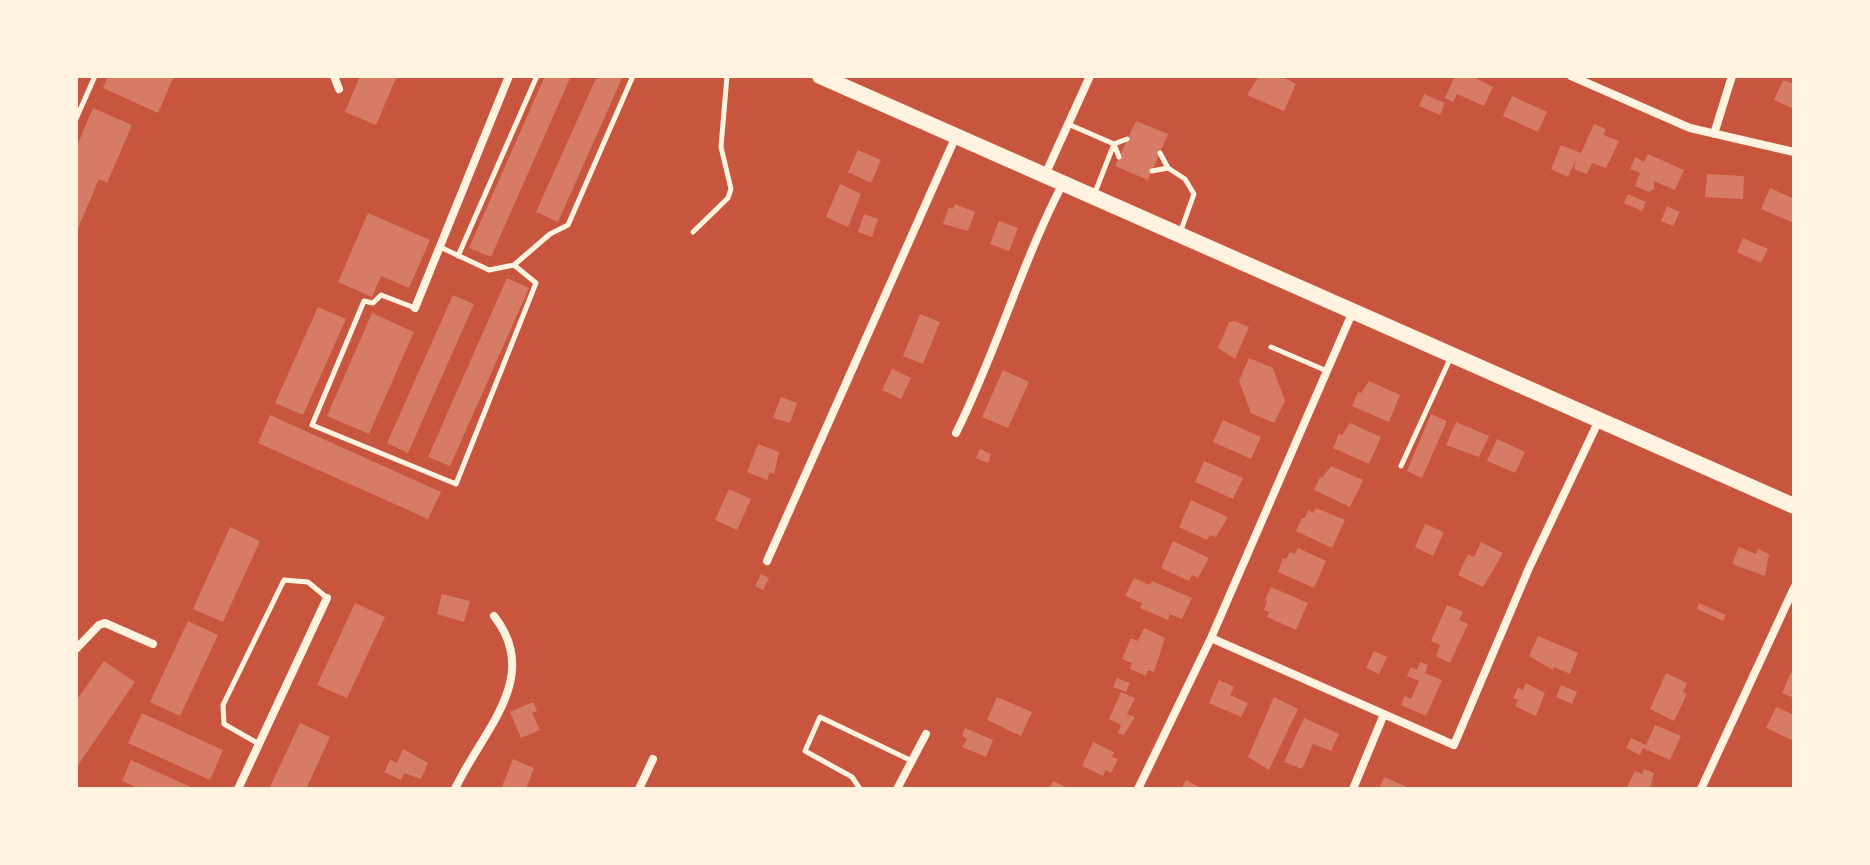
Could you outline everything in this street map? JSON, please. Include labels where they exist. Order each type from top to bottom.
[{"type":"main road","points":[[820,76],[1794,506]]},
{"type":"street","points":[[334,76],[339,89]]},
{"type":"street","points":[[415,308],[509,76]]},
{"type":"street","points":[[1045,175],[1090,76]]},
{"type":"street","points":[[1571,76],[1680,125],[1794,152]]},
{"type":"street","points":[[1714,134],[1732,76]]},
{"type":"street","points":[[767,561],[956,136]]},
{"type":"street","points":[[956,433],[987,364],[1022,270],[1064,183]]},
{"type":"street","points":[[1138,789],[1211,638],[1353,311]]},
{"type":"street","points":[[1211,638],[1454,745],[1529,568],[1599,420]]},
{"type":"street","points":[[1701,789],[1794,588]]},
{"type":"street","points":[[238,789],[327,598]]},
{"type":"street","points":[[455,789],[497,717],[513,669],[511,642],[494,616]]},
{"type":"street","points":[[76,649],[99,625],[105,623],[153,644]]},
{"type":"street","points":[[1353,789],[1384,714]]},
{"type":"street","points":[[897,789],[926,734]]},
{"type":"street","points":[[639,789],[653,759]]},
{"type":"lane","points":[[77,115],[95,76]]},
{"type":"lane","points":[[458,256],[537,76]]},
{"type":"lane","points":[[440,247],[489,270],[514,265],[550,234],[568,225],[633,76]]},
{"type":"lane","points":[[693,232],[728,198],[731,189],[721,147],[727,76]]},
{"type":"lane","points":[[1068,124],[1114,144],[1127,139]]},
{"type":"lane","points":[[1114,144],[1119,157]]},
{"type":"lane","points":[[1094,196],[1114,144]]},
{"type":"lane","points":[[1160,153],[1168,168],[1185,179],[1194,194],[1180,234]]},
{"type":"lane","points":[[1152,171],[1168,168]]},
{"type":"lane","points":[[415,308],[381,295],[373,303],[364,301],[312,425],[456,484],[536,283],[514,265]]},
{"type":"lane","points":[[1271,347],[1328,372]]},
{"type":"lane","points":[[1401,466],[1452,354]]},
{"type":"lane","points":[[259,744],[235,733],[222,719],[223,705],[284,580],[308,582],[327,598]]},
{"type":"lane","points":[[860,789],[852,777],[805,751],[820,717],[912,761]]},
{"type":"building","points":[[108,76],[174,76],[158,113],[103,88]]},
{"type":"building","points":[[360,76],[397,76],[376,125],[345,112]]},
{"type":"building","points":[[545,76],[571,76],[491,257],[469,248]]},
{"type":"building","points":[[597,76],[623,76],[558,222],[536,212]]},
{"type":"building","points":[[1259,76],[1283,77],[1296,84],[1284,111],[1247,95]]},
{"type":"building","points":[[1455,76],[1471,76],[1493,87],[1484,106],[1457,94],[1453,102],[1445,98]]},
{"type":"building","points":[[1783,80],[1794,84],[1794,109],[1774,100]]},
{"type":"building","points":[[1424,94],[1445,103],[1440,115],[1419,106]]},
{"type":"building","points":[[1512,96],[1547,112],[1538,132],[1503,116]]},
{"type":"building","points":[[93,108],[132,125],[107,183],[99,179],[76,233],[76,148]]},
{"type":"building","points":[[1136,121],[1168,134],[1148,180],[1115,166]]},
{"type":"building","points":[[1594,124],[1606,129],[1603,135],[1619,141],[1606,168],[1592,163],[1587,174],[1574,169],[1576,159],[1568,177],[1551,169],[1561,145],[1581,153]]},
{"type":"building","points":[[858,150],[881,160],[871,183],[848,172]]},
{"type":"building","points":[[1648,154],[1684,170],[1675,190],[1654,181],[1654,189],[1649,192],[1635,186],[1640,173],[1630,169],[1635,157],[1644,162]]},
{"type":"building","points":[[1707,174],[1744,176],[1743,199],[1705,197]]},
{"type":"building","points":[[840,184],[861,194],[848,227],[826,217]]},
{"type":"building","points":[[1770,188],[1794,199],[1794,223],[1761,209]]},
{"type":"building","points":[[1628,194],[1646,202],[1642,211],[1624,203]]},
{"type":"building","points":[[955,204],[975,212],[968,231],[943,224],[949,207],[953,209]]},
{"type":"building","points":[[1667,206],[1680,212],[1673,226],[1661,221]]},
{"type":"building","points":[[368,213],[430,240],[409,288],[381,276],[372,297],[338,282]]},
{"type":"building","points":[[864,214],[878,219],[872,237],[858,232]]},
{"type":"building","points":[[999,221],[1018,228],[1009,251],[990,244]]},
{"type":"building","points":[[1743,238],[1768,249],[1761,263],[1737,252]]},
{"type":"building","points":[[507,278],[529,288],[450,466],[428,457]]},
{"type":"building","points":[[453,295],[474,304],[408,453],[387,443]]},
{"type":"building","points":[[318,307],[346,319],[303,415],[275,403]]},
{"type":"building","points":[[372,313],[414,332],[369,434],[327,416]]},
{"type":"building","points":[[920,314],[940,322],[923,364],[903,356]]},
{"type":"building","points":[[1235,321],[1249,327],[1235,359],[1218,348],[1229,322]]},
{"type":"building","points":[[1249,358],[1273,368],[1285,401],[1274,423],[1251,413],[1239,381]]},
{"type":"building","points":[[892,369],[911,378],[901,399],[882,390]]},
{"type":"building","points":[[1003,370],[1029,382],[1008,428],[982,417]]},
{"type":"building","points":[[1369,381],[1400,395],[1389,422],[1352,406],[1358,392],[1361,393]]},
{"type":"building","points":[[781,397],[797,403],[790,423],[773,418]]},
{"type":"building","points":[[1431,414],[1447,421],[1422,478],[1407,471]]},
{"type":"building","points":[[270,415],[441,492],[428,519],[258,443]]},
{"type":"building","points":[[1223,420],[1261,437],[1251,459],[1213,442]]},
{"type":"building","points":[[1456,422],[1489,436],[1479,457],[1446,445]]},
{"type":"building","points":[[1350,423],[1381,437],[1369,464],[1333,448],[1339,434],[1342,435]]},
{"type":"building","points":[[1497,439],[1525,452],[1515,473],[1487,461]]},
{"type":"building","points":[[758,444],[779,452],[774,474],[770,472],[767,480],[747,472]]},
{"type":"building","points":[[980,449],[991,454],[988,463],[976,458]]},
{"type":"building","points":[[1204,461],[1243,478],[1233,499],[1195,482]]},
{"type":"building","points":[[1331,466],[1363,480],[1350,507],[1314,490],[1320,477]]},
{"type":"building","points":[[729,489],[751,499],[737,530],[715,520]]},
{"type":"building","points":[[1191,500],[1228,517],[1216,537],[1210,535],[1207,540],[1179,527]]},
{"type":"building","points":[[1316,508],[1345,520],[1332,548],[1296,531],[1308,510],[1313,513]]},
{"type":"building","points":[[1425,524],[1444,532],[1433,556],[1415,547]]},
{"type":"building","points":[[230,527],[260,541],[223,622],[193,609]]},
{"type":"building","points":[[1173,541],[1209,558],[1198,578],[1192,575],[1189,581],[1161,568]]},
{"type":"building","points":[[1481,542],[1503,553],[1483,587],[1458,575],[1468,554],[1474,557]]},
{"type":"building","points":[[1739,547],[1756,554],[1758,549],[1769,554],[1765,576],[1732,564]]},
{"type":"building","points":[[1298,548],[1326,561],[1314,588],[1278,572],[1283,558],[1286,559],[1290,552],[1295,554]]},
{"type":"building","points":[[761,574],[769,578],[763,590],[755,586]]},
{"type":"building","points":[[1134,578],[1150,585],[1152,581],[1192,598],[1182,619],[1170,614],[1168,620],[1140,608],[1142,603],[1125,596]]},
{"type":"building","points":[[1271,587],[1308,603],[1296,630],[1267,617],[1269,612],[1264,610],[1265,600]]},
{"type":"building","points":[[442,594],[470,601],[464,622],[437,614]]},
{"type":"building","points":[[355,603],[385,617],[347,698],[317,685]]},
{"type":"building","points":[[1699,603],[1726,615],[1723,621],[1697,609]]},
{"type":"building","points":[[1447,605],[1463,612],[1459,620],[1468,624],[1450,663],[1436,656],[1440,645],[1431,641]]},
{"type":"building","points":[[188,621],[218,635],[180,716],[150,702]]},
{"type":"building","points":[[1144,628],[1165,638],[1154,672],[1148,670],[1146,676],[1130,669],[1132,663],[1122,659],[1131,638],[1138,641]]},
{"type":"building","points":[[1538,636],[1578,653],[1570,674],[1554,667],[1553,670],[1529,656]]},
{"type":"building","points":[[1374,651],[1387,657],[1379,674],[1366,668]]},
{"type":"building","points":[[104,661],[135,682],[76,768],[76,701]]},
{"type":"building","points":[[1420,662],[1428,665],[1425,673],[1442,680],[1426,716],[1401,705],[1405,696],[1411,699],[1419,681],[1407,676],[1411,667],[1417,670]]},
{"type":"building","points":[[1791,672],[1794,674],[1794,698],[1782,693]]},
{"type":"building","points":[[1666,673],[1687,683],[1683,692],[1687,694],[1674,721],[1650,709]]},
{"type":"building","points":[[1117,678],[1130,683],[1126,692],[1113,687]]},
{"type":"building","points":[[1219,680],[1234,687],[1230,695],[1248,703],[1241,717],[1209,703]]},
{"type":"building","points":[[1526,683],[1545,693],[1536,716],[1515,706],[1518,700],[1513,698],[1518,688],[1523,690]]},
{"type":"building","points":[[1561,685],[1577,692],[1572,704],[1556,697]]},
{"type":"building","points":[[1121,692],[1135,698],[1127,714],[1135,717],[1124,735],[1118,733],[1121,725],[1109,719]]},
{"type":"building","points":[[997,697],[1032,712],[1021,736],[987,720]]},
{"type":"building","points":[[1274,697],[1298,709],[1269,770],[1248,757]]},
{"type":"building","points":[[533,702],[537,711],[532,713],[540,730],[521,738],[510,712]]},
{"type":"building","points":[[1776,707],[1794,715],[1794,741],[1766,728]]},
{"type":"building","points":[[142,713],[223,750],[210,780],[128,743]]},
{"type":"building","points":[[1304,718],[1339,734],[1331,751],[1313,744],[1302,769],[1284,762]]},
{"type":"building","points":[[300,723],[330,737],[306,789],[269,789]]},
{"type":"building","points":[[1655,725],[1681,736],[1670,760],[1643,748],[1640,755],[1626,748],[1631,738],[1646,745]]},
{"type":"building","points":[[965,728],[993,740],[986,757],[962,747],[967,739],[962,736]]},
{"type":"building","points":[[1093,742],[1114,752],[1112,757],[1118,759],[1111,773],[1106,770],[1103,776],[1082,766]]},
{"type":"building","points":[[403,749],[428,763],[421,779],[404,773],[401,780],[384,772],[390,760],[397,763]]},
{"type":"building","points":[[513,759],[534,768],[526,789],[501,789]]},
{"type":"building","points":[[131,760],[195,789],[140,789],[122,781]]},
{"type":"building","points":[[1644,769],[1654,773],[1650,789],[1626,789],[1635,771],[1642,774]]},
{"type":"building","points":[[1384,777],[1407,787],[1379,789]]},
{"type":"building","points":[[1186,780],[1202,789],[1181,789]]},
{"type":"building","points":[[1053,781],[1070,789],[1049,789]]}]
